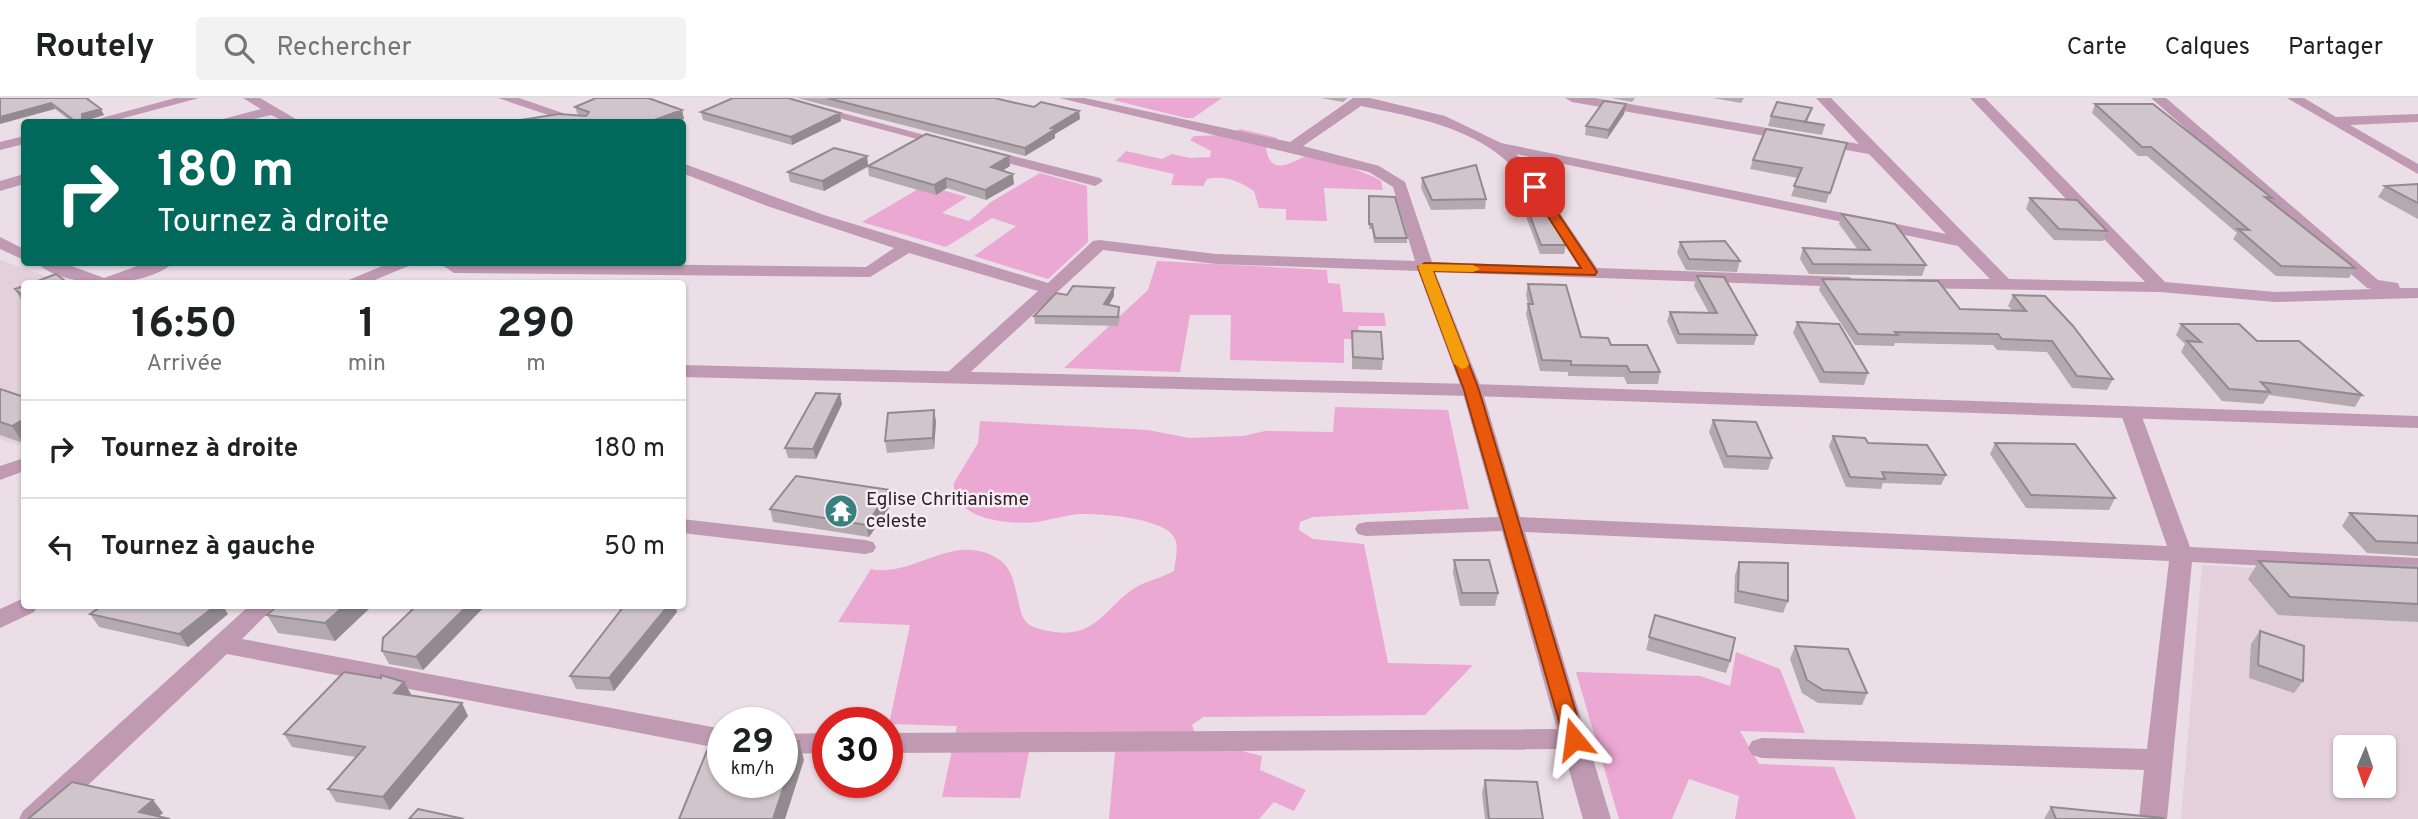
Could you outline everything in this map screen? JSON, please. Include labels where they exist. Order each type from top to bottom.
[{"type":"street","points":[[104,119],[164,101],[192,98]]},
{"type":"street","points":[[250,98],[287,119]]},
{"type":"street","points":[[505,98],[572,119]]},
{"type":"street","points":[[771,98],[1095,181]]},
{"type":"street","points":[[1066,98],[1292,147],[1374,169],[1391,177],[1404,194],[1425,267],[1472,390],[1597,819]]},
{"type":"street","points":[[1572,98],[1871,150]]},
{"type":"street","points":[[1823,98],[2003,283]]},
{"type":"street","points":[[1971,98],[1977,98],[2160,287]]},
{"type":"street","points":[[2158,98],[2373,284],[2418,292]]},
{"type":"street","points":[[2294,98],[2418,170]]},
{"type":"street","points":[[1292,147],[1361,99],[1440,119],[1497,146],[1962,242]]},
{"type":"street","points":[[239,119],[270,111]]},
{"type":"street","points":[[2336,121],[2418,118]]},
{"type":"street","points":[[0,146],[21,141]]},
{"type":"street","points":[[1497,146],[1521,166],[1591,272]]},
{"type":"street","points":[[686,169],[753,197],[907,247],[1051,289]]},
{"type":"street","points":[[0,186],[21,180]]},
{"type":"street","points":[[955,376],[1099,245],[1216,259],[1868,282]]},
{"type":"street","points":[[451,266],[870,272],[907,247]]},
{"type":"street","points":[[55,266],[92,280]]},
{"type":"street","points":[[114,280],[155,266]]},
{"type":"street","points":[[358,280],[399,266]]},
{"type":"street","points":[[1895,283],[2160,287],[2275,297],[2418,292]]},
{"type":"street","points":[[686,371],[1472,390],[2418,422]]},
{"type":"street","points":[[2131,414],[2180,553],[2153,819]]},
{"type":"street","points":[[1366,529],[1511,524],[2418,566]]},
{"type":"street","points":[[686,526],[865,547]]},
{"type":"street","points":[[0,619],[21,608]]},
{"type":"street","points":[[33,819],[260,609]]},
{"type":"street","points":[[220,644],[707,736]]},
{"type":"street","points":[[903,743],[1574,739]]},
{"type":"street","points":[[1762,748],[2159,761]]},
{"type":"shaded area","points":[[1222,98],[1193,118],[1186,118],[1113,100]]},
{"type":"shaded area","points":[[1240,129],[1278,138],[1266,148],[1274,164],[1287,164],[1315,153],[1374,177],[1381,181],[1383,190],[1324,188],[1327,221],[1286,220],[1286,209],[1259,208],[1254,191],[1232,180],[1207,179],[1203,186],[1171,185],[1174,174],[1116,161],[1126,151],[1162,159],[1172,154],[1190,158],[1210,157],[1211,151],[1190,140],[1194,136],[1228,135]]},
{"type":"shaded area","points":[[1040,173],[1087,186],[1088,242],[1048,279],[974,256],[1016,226],[992,218],[946,247],[862,222],[925,185],[967,197],[942,213],[969,221],[991,202]]},
{"type":"shaded area","points":[[0,260],[57,280],[21,280],[21,444],[0,439]]},
{"type":"shaded area","points":[[1157,261],[1327,270],[1328,283],[1340,284],[1343,312],[1384,313],[1386,326],[1358,326],[1360,339],[1344,339],[1344,363],[1230,360],[1231,315],[1190,315],[1180,372],[1064,368],[1148,290]]},
{"type":"shaded area","points":[[1335,407],[1448,410],[1469,509],[1313,517],[1300,522],[1299,530],[1313,539],[1364,544],[1388,663],[1473,665],[1425,715],[1203,717],[1192,725],[1197,740],[1262,756],[1260,770],[1306,790],[1294,811],[1274,802],[1259,819],[1109,819],[1115,752],[1029,752],[1020,798],[942,797],[957,726],[903,724],[903,707],[893,707],[910,625],[838,622],[871,569],[902,568],[948,553],[979,551],[1002,562],[1011,574],[1021,612],[1027,623],[1040,629],[1062,633],[1089,627],[1140,585],[1174,571],[1176,555],[1175,539],[1170,532],[1160,526],[1132,518],[1079,514],[1026,523],[999,521],[972,512],[962,505],[956,495],[954,483],[978,443],[980,421],[1148,430],[1189,438],[1243,436],[1265,431],[1333,432]]},
{"type":"shaded area","points":[[2202,565],[2418,578],[2418,819],[2181,819]]},
{"type":"shaded area","points":[[1736,652],[1780,669],[1805,733],[1740,731],[1759,764],[1834,767],[1856,819],[1735,819],[1739,796],[1689,779],[1672,819],[1619,819],[1576,672],[1700,676],[1730,686]]},
{"type":"building","points":[[0,98],[86,98],[101,109],[82,114],[82,118],[91,119],[72,119],[51,103],[0,117]]},
{"type":"building","points":[[596,98],[648,98],[682,110],[657,119],[527,119],[559,114],[586,116],[589,112],[575,107]]},
{"type":"building","points":[[733,98],[788,98],[840,113],[791,137],[701,112]]},
{"type":"building","points":[[827,98],[994,98],[1034,107],[1041,102],[1079,111],[1025,148]]},
{"type":"building","points":[[1604,101],[1626,104],[1609,130],[1586,126]]},
{"type":"building","points":[[1777,102],[1812,108],[1805,122],[1771,116]]},
{"type":"building","points":[[2095,104],[2153,104],[2355,268],[2281,266],[2238,229],[2249,230],[2151,147],[2142,147]]},
{"type":"building","points":[[1766,129],[1847,143],[1830,193],[1794,186],[1802,168],[1753,160]]},
{"type":"building","points":[[926,134],[1009,156],[991,167],[1013,174],[985,190],[946,178],[934,185],[868,166]]},
{"type":"building","points":[[834,148],[867,156],[822,181],[788,172]]},
{"type":"building","points":[[1476,165],[1486,199],[1432,200],[1422,178]]},
{"type":"building","points":[[2418,184],[2418,203],[2385,186]]},
{"type":"building","points":[[1369,196],[1395,197],[1407,238],[1375,238],[1372,224],[1369,224]]},
{"type":"building","points":[[2030,198],[2077,200],[2107,231],[2059,229]]},
{"type":"building","points":[[1526,205],[1545,205],[1566,245],[1541,245]]},
{"type":"building","points":[[1842,214],[1895,224],[1926,265],[1813,264],[1803,248],[1870,250]]},
{"type":"building","points":[[1725,241],[1740,261],[1689,259],[1680,242]]},
{"type":"building","points":[[56,274],[64,280],[40,280]]},
{"type":"building","points":[[1697,276],[1724,277],[1757,335],[1679,334],[1670,312],[1717,313]]},
{"type":"building","points":[[1822,279],[1938,281],[1960,309],[2026,311],[2013,295],[2045,296],[2073,326],[2113,379],[2077,376],[2052,341],[2002,339],[1998,334],[1858,334]]},
{"type":"building","points":[[1528,284],[1566,285],[1581,337],[1608,338],[1611,345],[1647,345],[1660,372],[1630,372],[1627,366],[1571,365],[1571,361],[1542,360],[1528,304],[1533,304]]},
{"type":"building","points":[[1073,286],[1114,288],[1104,304],[1119,307],[1118,317],[1034,316],[1056,293],[1067,295]]},
{"type":"building","points":[[1797,322],[1839,324],[1868,373],[1824,372]]},
{"type":"building","points":[[2181,324],[2239,324],[2257,341],[2299,341],[2362,395],[2261,382],[2270,392],[2229,389],[2187,341],[2201,342]]},
{"type":"building","points":[[1352,331],[1381,332],[1383,359],[1353,357]]},
{"type":"building","points":[[0,389],[21,396],[21,421],[12,426],[0,422]]},
{"type":"building","points":[[816,393],[840,394],[813,449],[785,448]]},
{"type":"building","points":[[934,410],[933,438],[885,441],[888,413]]},
{"type":"building","points":[[1713,420],[1756,422],[1772,458],[1727,456]]},
{"type":"building","points":[[1833,436],[1865,438],[1868,443],[1927,445],[1946,475],[1882,472],[1885,479],[1850,477]]},
{"type":"building","points":[[1995,443],[2075,444],[2115,498],[2031,495]]},
{"type":"building","points":[[796,476],[890,490],[866,525],[770,509]]},
{"type":"building","points":[[2350,513],[2418,516],[2418,543],[2376,541]]},
{"type":"building","points":[[1454,560],[1489,560],[1498,593],[1462,593]]},
{"type":"building","points":[[2259,561],[2418,568],[2418,604],[2290,597]]},
{"type":"building","points":[[1739,562],[1788,563],[1788,601],[1738,591]]},
{"type":"building","points":[[98,609],[211,609],[179,634],[90,614]]},
{"type":"building","points":[[274,609],[341,609],[325,623],[267,615]]},
{"type":"building","points":[[413,609],[464,609],[416,657],[382,651],[383,638]]},
{"type":"building","points":[[622,609],[666,609],[609,678],[570,676]]},
{"type":"building","points":[[1655,615],[1735,638],[1730,661],[1649,637]]},
{"type":"building","points":[[2260,631],[2304,646],[2303,681],[2258,665]]},
{"type":"building","points":[[1795,646],[1848,649],[1867,693],[1823,690],[1807,680]]},
{"type":"building","points":[[344,672],[381,678],[381,675],[404,682],[394,693],[462,703],[383,797],[328,789],[365,747],[284,734]]},
{"type":"building","points":[[707,751],[707,798],[780,798],[773,819],[679,819]]},
{"type":"building","points":[[1485,780],[1537,782],[1543,819],[1489,819]]},
{"type":"building","points":[[72,782],[153,800],[139,812],[170,819],[28,819]]},
{"type":"building","points":[[2051,807],[2163,818],[2164,819],[2056,819]]},
{"type":"building","points":[[418,809],[464,819],[409,819]]},
{"type":"slow traffic","points":[[1462,364],[1425,267],[1473,269]]},
{"type":"place","name":"Eglise Chritianisme celeste","points":[[841,511]]},
{"type":"route","points":[[1535,187],[1591,272],[1425,267],[1472,390],[1574,739]]}]
